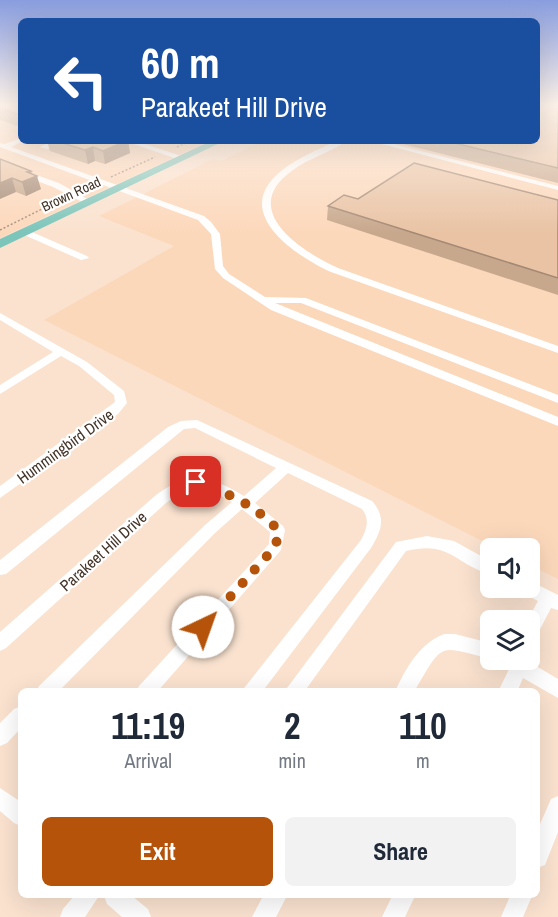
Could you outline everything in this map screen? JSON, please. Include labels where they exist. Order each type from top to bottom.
[{"type":"main road","name":"Brown Road","points":[[0,244],[205,148]]},
{"type":"street","points":[[7,148],[185,212],[212,226],[217,237],[218,267],[226,276],[275,308],[558,423]]},
{"type":"street","points":[[151,148],[183,158]]},
{"type":"street","points":[[330,148],[278,177],[268,192],[266,208],[274,227],[289,243],[301,253],[344,273],[558,350]]},
{"type":"street","points":[[401,148],[558,188]]},
{"type":"street","points":[[0,164],[56,185],[89,202]]},
{"type":"street","points":[[25,232],[84,258]]},
{"type":"street","points":[[263,300],[302,300],[558,399]]},
{"type":"street","name":"Hummingbird Drive","points":[[0,316],[62,351],[109,383],[120,394],[121,403],[114,411],[0,493]]},
{"type":"street","points":[[0,390],[62,351]]},
{"type":"street","points":[[503,400],[517,383]]},
{"type":"street","points":[[0,569],[182,425],[197,424],[367,505],[376,516],[375,526],[366,544],[253,688]]},
{"type":"street","points":[[49,688],[210,529],[286,467]]},
{"type":"street","name":"Parakeet Hill Drive","points":[[0,644],[161,499],[179,486],[196,482],[231,495],[265,516],[278,530],[276,546],[149,688]]},
{"type":"street","points":[[296,688],[402,546],[419,540],[434,540],[480,563]]},
{"type":"street","points":[[540,619],[553,601]]},
{"type":"street","points":[[406,688],[424,657],[432,647],[444,640],[465,642],[480,647]]},
{"type":"street","points":[[508,688],[512,670]]},
{"type":"street","points":[[527,670],[558,689]]},
{"type":"street","points":[[0,736],[18,718]]},
{"type":"street","points":[[0,798],[18,813]]},
{"type":"street","points":[[540,849],[558,806]]},
{"type":"street","points":[[71,917],[86,898]]},
{"type":"street","points":[[263,917],[275,898]]},
{"type":"street","points":[[393,917],[403,898]]},
{"type":"street","points":[[512,917],[520,898]]},
{"type":"shaded area","points":[[0,148],[194,148],[0,238]]},
{"type":"shaded area","points":[[248,148],[558,148],[558,579],[540,570],[540,538],[480,538],[480,540],[44,320],[174,246],[99,216],[213,159],[221,161]]},
{"type":"building","points":[[95,148],[110,148],[103,151]]},
{"type":"building","points":[[474,148],[558,148],[558,168]]},
{"type":"building","points":[[0,159],[31,171],[27,172],[37,176],[22,182],[12,178],[0,183]]},
{"type":"building","points":[[414,163],[558,200],[558,278],[328,206],[344,195],[358,199]]},
{"type":"route","points":[[196,482],[231,495],[265,516],[278,530],[276,546],[203,627]]}]
